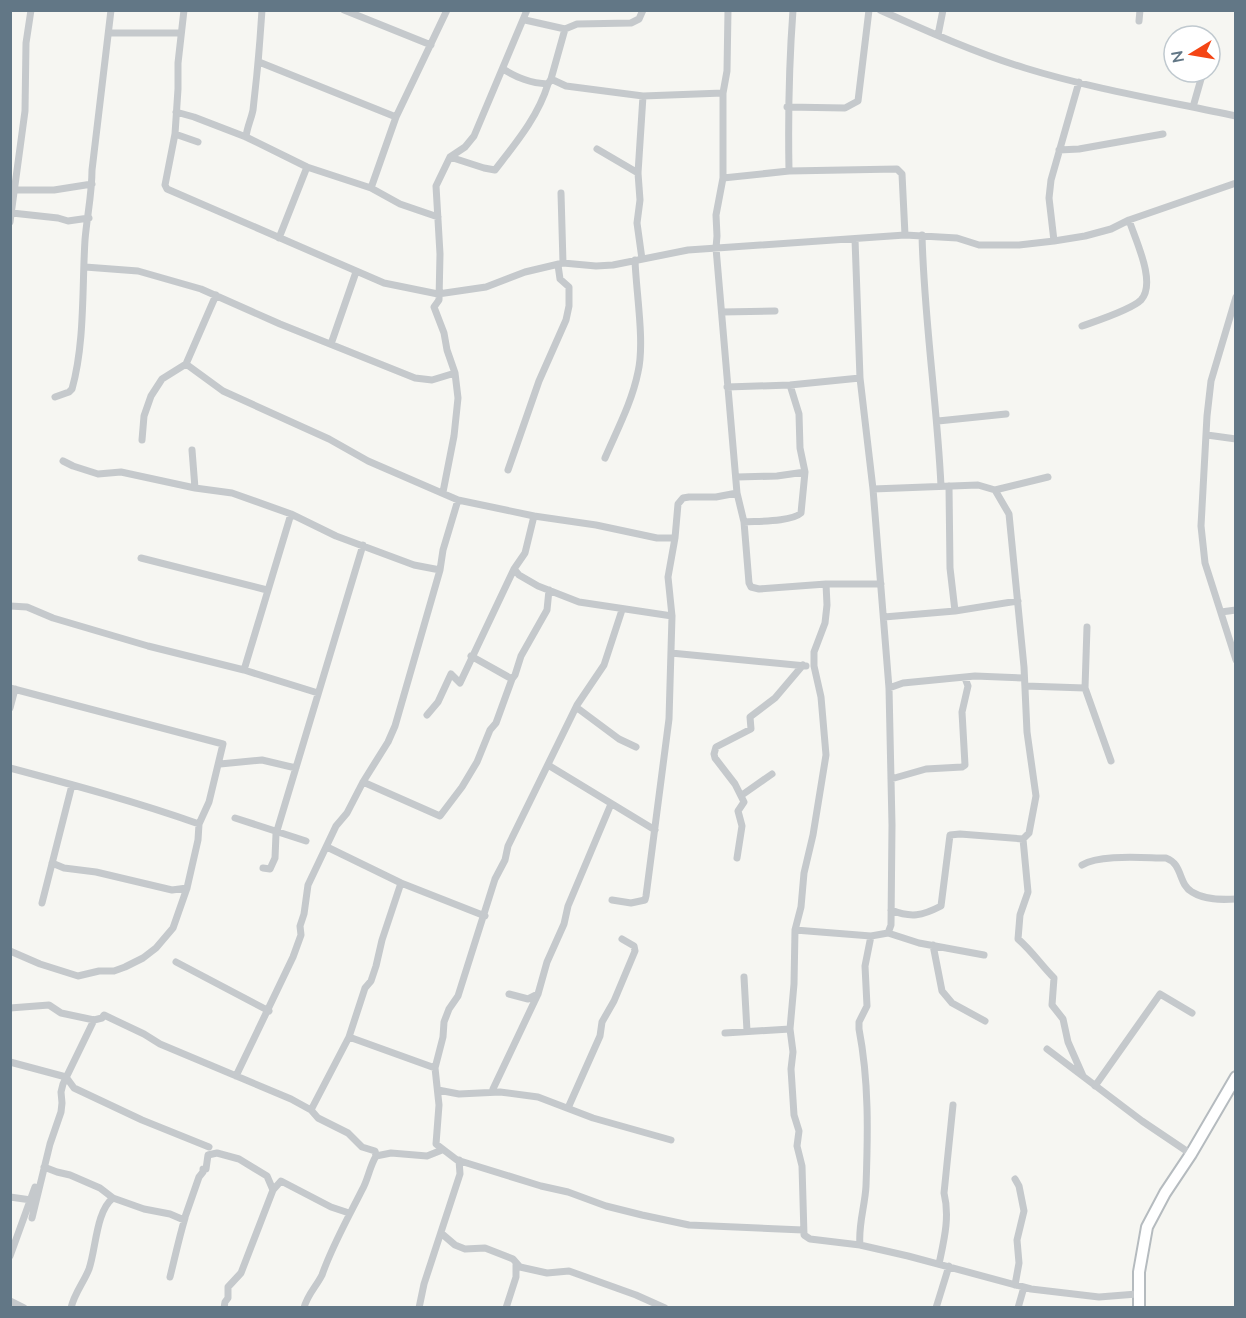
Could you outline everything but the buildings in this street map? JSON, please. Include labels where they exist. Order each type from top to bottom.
[{"type":"street","points":[[10,222],[12,190],[17,182],[25,111],[26,43],[31,10]]},
{"type":"street","points":[[55,397],[69,392],[74,383],[85,267],[85,239],[111,10]]},
{"type":"street","points":[[184,10],[175,134],[165,185],[167,189],[384,283],[438,294],[486,287],[525,272],[560,264],[596,266],[654,258],[688,250],[905,235],[957,238],[979,245],[1019,245],[1054,241],[1111,229],[1129,220],[1236,183]]},
{"type":"street","points":[[246,137],[252,113],[259,62],[262,10]]},
{"type":"street","points":[[344,10],[431,45]]},
{"type":"street","points":[[370,188],[396,117],[447,10]]},
{"type":"street","points":[[443,492],[454,436],[458,398],[444,333],[434,307],[439,300],[440,254],[436,186],[450,157],[465,147],[474,136],[528,10]]},
{"type":"street","points":[[525,20],[565,29],[577,24],[631,23],[639,19],[643,10]]},
{"type":"street","points":[[729,10],[727,71],[723,93],[723,178],[716,215],[716,248],[737,493],[744,522],[749,583],[751,587],[759,589],[826,584],[881,584]]},
{"type":"street","points":[[789,171],[788,107],[793,10]]},
{"type":"street","points":[[788,107],[845,108],[858,101],[869,10]]},
{"type":"street","points":[[880,10],[938,35],[1026,68],[1079,82],[1236,116]]},
{"type":"street","points":[[938,35],[943,10]]},
{"type":"street","points":[[1139,21],[1140,10]]},
{"type":"street","points":[[450,157],[495,170],[509,154],[538,111],[550,81],[565,29]]},
{"type":"street","points":[[109,33],[181,33]]},
{"type":"street","points":[[259,62],[396,117]]},
{"type":"street","points":[[503,69],[519,79],[533,83],[550,81],[567,86],[642,96],[723,93]]},
{"type":"street","points":[[1054,241],[1049,198],[1051,180],[1079,82]]},
{"type":"street","points":[[1193,107],[1200,84]]},
{"type":"street","points":[[605,458],[633,391],[639,369],[637,223],[640,200],[638,173],[642,96]]},
{"type":"street","points":[[176,112],[246,137],[307,167],[370,188],[400,204],[438,217]]},
{"type":"street","points":[[175,134],[198,142]]},
{"type":"street","points":[[1059,150],[1079,149],[1162,134]]},
{"type":"street","points":[[597,149],[638,173]]},
{"type":"street","points":[[279,238],[307,167]]},
{"type":"street","points":[[723,178],[789,171],[897,169],[902,174],[905,235]]},
{"type":"street","points":[[12,190],[54,190],[92,184]]},
{"type":"street","points":[[508,470],[539,381],[566,320],[569,306],[569,287],[560,279],[561,193]]},
{"type":"street","points":[[12,213],[68,221],[89,218]]},
{"type":"street","points":[[1082,326],[1128,307],[1142,300],[1144,296],[1147,287],[1146,271],[1129,220]]},
{"type":"street","points":[[922,235],[923,277],[945,486],[955,611]]},
{"type":"street","points":[[855,239],[860,378],[873,489],[889,688],[891,926],[888,933]]},
{"type":"street","points":[[85,267],[138,271],[201,289],[416,378],[432,380],[454,373]]},
{"type":"street","points":[[331,344],[356,272]]},
{"type":"street","points":[[141,440],[144,416],[151,396],[166,375],[186,364],[216,295]]},
{"type":"street","points":[[1236,297],[1211,381],[1202,526],[1205,563],[1236,660]]},
{"type":"street","points":[[722,312],[776,311]]},
{"type":"street","points":[[186,364],[224,391],[329,439],[377,465],[458,500],[657,538],[675,538]]},
{"type":"street","points":[[727,387],[790,385],[860,378]]},
{"type":"street","points":[[744,522],[800,515],[805,472],[800,448],[799,414],[790,385]]},
{"type":"street","points":[[938,421],[1006,414]]},
{"type":"street","points":[[1207,435],[1236,439]]},
{"type":"street","points":[[192,450],[195,488]]},
{"type":"street","points":[[63,460],[98,474],[121,472],[195,488],[232,493],[291,514],[336,536],[414,565],[440,570]]},
{"type":"street","points":[[737,477],[777,477],[805,472]]},
{"type":"street","points":[[873,489],[978,485],[995,490],[1048,477]]},
{"type":"street","points":[[891,910],[911,916],[941,906],[950,836],[960,834],[1023,839],[1029,833],[1036,796],[1027,732],[1024,667],[1009,514],[995,490]]},
{"type":"street","points":[[612,900],[631,903],[645,900],[669,719],[672,616],[668,577],[678,504],[683,498],[737,493]]},
{"type":"street","points":[[236,1076],[269,1011],[301,935],[300,926],[308,885],[336,826],[347,813],[395,726],[458,500]]},
{"type":"street","points":[[244,670],[291,514]]},
{"type":"street","points":[[427,716],[438,702],[451,674],[460,682],[514,569],[525,553],[534,516]]},
{"type":"street","points":[[263,868],[270,869],[275,858],[276,834],[363,545]]},
{"type":"street","points":[[141,558],[267,590]]},
{"type":"street","points":[[514,569],[519,575],[579,602],[672,616]]},
{"type":"street","points":[[866,584],[880,575]]},
{"type":"street","points":[[826,584],[825,623],[814,652],[826,755],[813,835],[804,873],[801,907],[795,930],[790,1029],[793,1052],[791,1069],[794,1109],[799,1131],[797,1146],[802,1166],[801,1196],[805,1218],[804,1235],[810,1239],[860,1245],[949,1266],[1015,1285],[1070,1295],[1099,1297],[1137,1294],[1138,1289]]},
{"type":"street","points":[[363,782],[440,816],[477,762],[485,740],[499,716],[521,656],[547,610],[549,590]]},
{"type":"street","points":[[884,617],[955,611],[1017,601]]},
{"type":"street","points":[[10,606],[27,607],[53,618],[148,646],[244,670],[318,693]]},
{"type":"street","points":[[622,610],[604,665],[576,708],[508,846],[505,860],[495,879],[458,996],[444,1022],[443,1037],[435,1068],[439,1105],[436,1144],[459,1160],[541,1186],[568,1192],[606,1206],[689,1225],[803,1230]]},
{"type":"street","points":[[1221,612],[1236,610]]},
{"type":"street","points":[[1087,627],[1085,688],[1112,761]]},
{"type":"street","points":[[671,653],[814,666]]},
{"type":"street","points":[[471,656],[512,679]]},
{"type":"street","points":[[737,858],[742,826],[738,811],[744,802],[742,795],[715,758],[714,750],[751,729],[750,717],[775,698],[803,665]]},
{"type":"street","points":[[889,688],[903,683],[975,676],[1085,688]]},
{"type":"street","points":[[891,779],[926,769],[965,765],[962,712],[968,686],[965,678]]},
{"type":"street","points":[[10,708],[13,688],[223,744],[209,802],[199,824],[198,840],[187,888],[173,928],[156,948],[125,967],[78,976],[40,964],[10,951]]},
{"type":"street","points":[[576,708],[636,747]]},
{"type":"street","points":[[220,764],[262,760],[296,768]]},
{"type":"street","points":[[548,765],[656,830]]},
{"type":"street","points":[[10,768],[134,801],[199,824]]},
{"type":"street","points":[[742,795],[772,774]]},
{"type":"street","points":[[42,903],[72,785]]},
{"type":"street","points":[[493,1089],[538,994],[547,962],[611,804]]},
{"type":"street","points":[[235,818],[306,841]]},
{"type":"street","points":[[1023,839],[1028,892],[1020,915],[1018,939],[1054,978],[1053,1005],[1063,1019],[1068,1042],[1083,1076]]},
{"type":"street","points":[[327,847],[401,883],[484,916]]},
{"type":"street","points":[[1082,866],[1104,858],[1166,858],[1178,866],[1182,879],[1191,892],[1209,899],[1236,899]]},
{"type":"street","points":[[52,863],[64,868],[105,874],[172,890],[187,888]]},
{"type":"street","points":[[311,1110],[349,1037],[365,988],[371,981],[401,883]]},
{"type":"street","points":[[795,930],[871,936],[888,933],[895,937],[984,955]]},
{"type":"street","points":[[860,1245],[858,1229],[866,1188],[868,1098],[859,1022],[867,1006],[865,966],[871,936]]},
{"type":"street","points":[[568,1108],[600,1036],[602,1022],[614,1001],[635,951],[634,946],[622,939]]},
{"type":"street","points":[[933,945],[942,991],[952,1003],[985,1021]]},
{"type":"street","points":[[176,962],[269,1011]]},
{"type":"street","points":[[744,977],[747,1031]]},
{"type":"street","points":[[509,994],[528,999],[538,994]]},
{"type":"street","points":[[1095,1086],[1160,994],[1192,1013]]},
{"type":"street","points":[[10,1008],[49,1005],[61,1013],[94,1020],[104,1015],[160,1044],[291,1099],[311,1110],[318,1118],[348,1133],[362,1147],[375,1151],[376,1156],[369,1169],[364,1187],[349,1213],[318,1284],[308,1294],[304,1308]]},
{"type":"street","points":[[10,1256],[61,1112],[61,1092],[66,1077],[94,1020]]},
{"type":"street","points":[[725,1033],[790,1029]]},
{"type":"street","points":[[349,1037],[435,1068]]},
{"type":"street","points":[[1047,1049],[1191,1154]]},
{"type":"street","points":[[10,1062],[66,1077],[74,1088],[142,1120],[209,1147]]},
{"type":"street","points":[[1139,1308],[1138,1289],[1147,1227],[1165,1193],[1191,1154],[1236,1077]]},
{"type":"street","points":[[438,1090],[459,1094],[519,1093],[538,1097],[593,1119],[671,1140]]},
{"type":"street","points":[[939,1264],[945,1236],[947,1206],[944,1193],[953,1105]]},
{"type":"street","points":[[376,1156],[391,1153],[427,1156],[442,1150]]},
{"type":"street","points":[[170,1277],[185,1218],[184,1220],[199,1177],[203,1172],[202,1169],[206,1169],[208,1155],[217,1154],[239,1159],[267,1176],[273,1190]]},
{"type":"street","points":[[419,1308],[424,1284],[460,1174],[459,1160]]},
{"type":"street","points":[[43,1167],[70,1175],[100,1188],[114,1198],[184,1220]]},
{"type":"street","points":[[32,1218],[43,1167]]},
{"type":"street","points":[[1015,1179],[1019,1186],[1024,1210],[1017,1240],[1019,1263],[1015,1285]]},
{"type":"street","points":[[224,1308],[228,1298],[228,1287],[242,1273],[273,1190],[281,1181],[331,1207],[349,1213]]},
{"type":"street","points":[[10,1197],[31,1200]]},
{"type":"street","points":[[71,1308],[88,1270],[106,1205],[114,1198]]},
{"type":"street","points":[[441,1233],[455,1245],[465,1248],[485,1248],[513,1259],[516,1265],[516,1277],[506,1308]]},
{"type":"street","points":[[516,1265],[547,1273],[569,1271],[665,1308]]},
{"type":"street","points":[[936,1308],[949,1266]]},
{"type":"street","points":[[1018,1308],[1024,1287]]},
{"type":"street","points":[[10,1301],[22,1307]]}]
